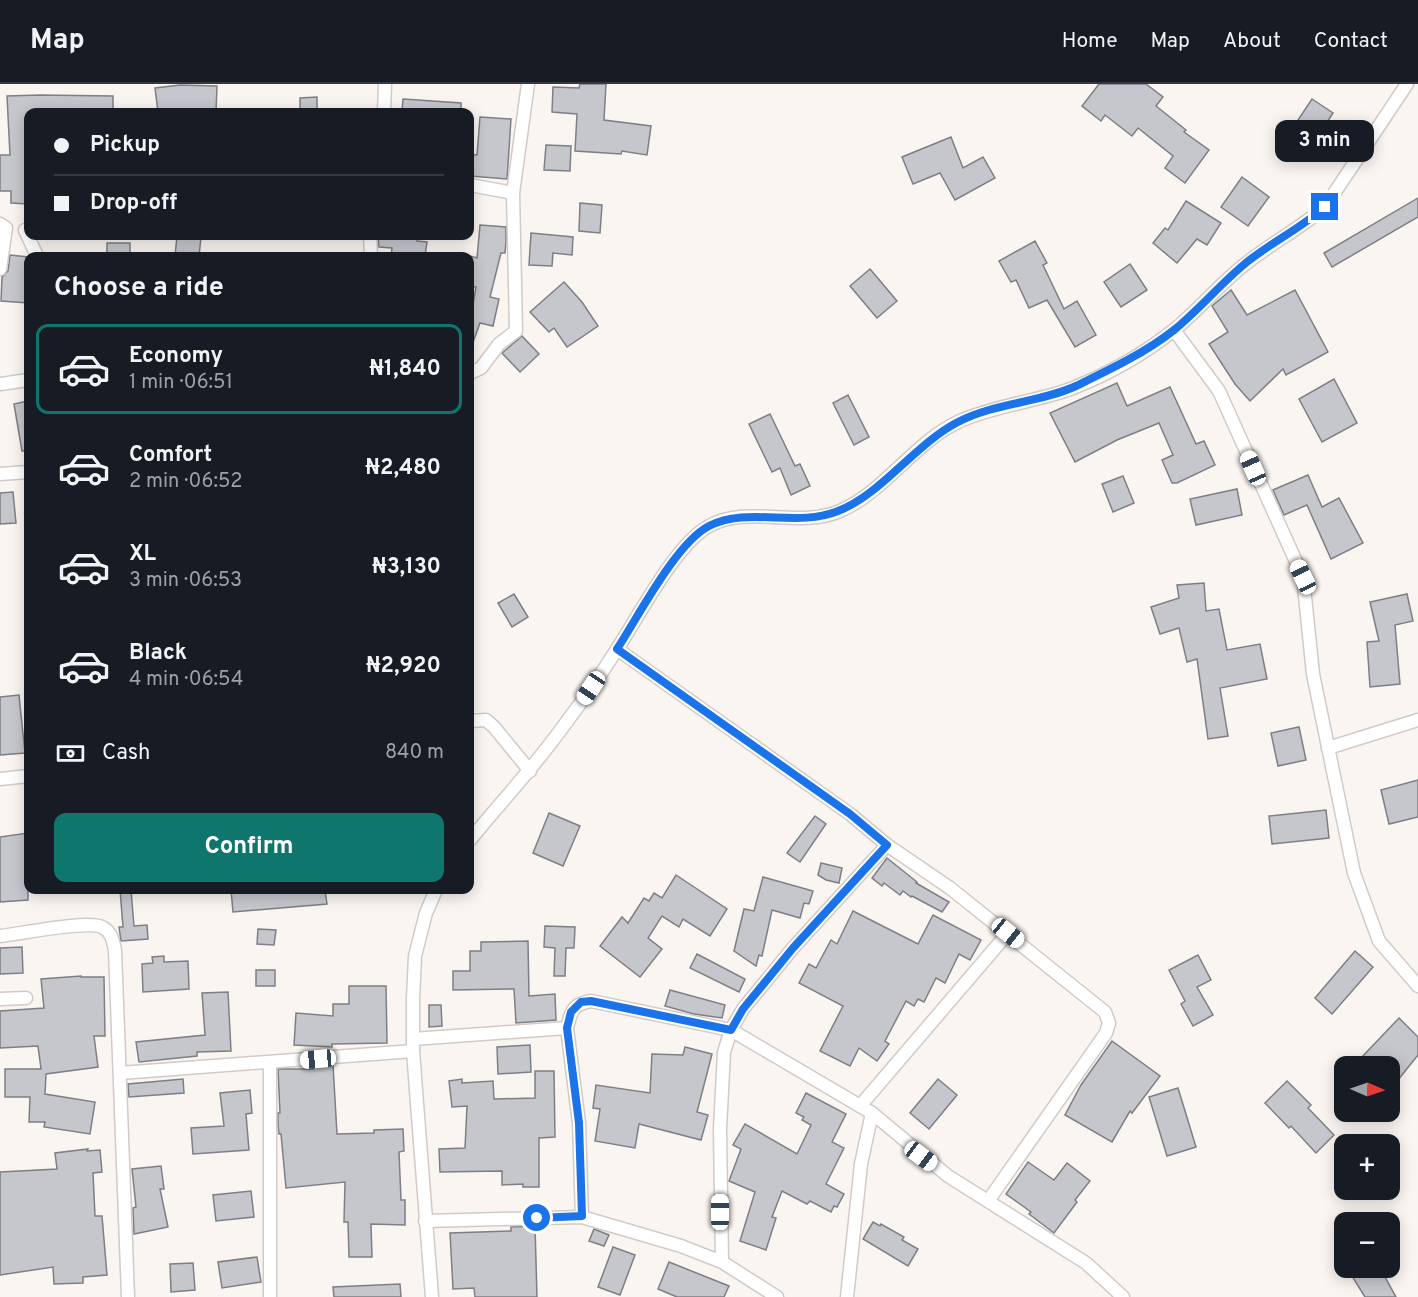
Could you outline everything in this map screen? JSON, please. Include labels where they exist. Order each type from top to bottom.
[{"type":"street","points":[[384,108],[385,84]]},
{"type":"street","points":[[474,371],[481,368],[499,344],[516,331],[513,193],[528,84]]},
{"type":"street","points":[[474,835],[530,771],[564,727],[617,649],[659,581],[693,538],[709,526],[749,517],[816,518],[840,511],[861,499],[936,437],[959,421],[1072,388],[1122,364],[1174,330],[1249,261],[1308,222],[1325,207],[1407,84]]},
{"type":"street","points":[[474,186],[513,193]]},
{"type":"street","points":[[0,263],[3,226],[24,230]]},
{"type":"street","points":[[1174,330],[1219,391],[1303,577],[1313,674],[1354,873],[1379,941],[1418,986]]},
{"type":"street","points":[[0,384],[24,381]]},
{"type":"street","points":[[0,474],[24,472]]},
{"type":"street","points":[[617,649],[850,814],[887,845],[950,888],[1105,1012],[1109,1023],[1106,1034],[988,1201]]},
{"type":"street","points":[[474,721],[486,720],[530,771]]},
{"type":"street","points":[[1328,748],[1418,720]]},
{"type":"street","points":[[0,779],[24,776]]},
{"type":"street","points":[[722,1262],[720,1129],[724,1052],[731,1030],[743,1009],[793,948],[887,845]]},
{"type":"street","points":[[432,1297],[413,1045],[413,978],[415,956],[426,913],[434,894]]},
{"type":"street","points":[[0,936],[85,925],[101,927],[111,934],[115,950],[127,1297]]},
{"type":"street","points":[[847,1297],[866,1110],[1008,933]]},
{"type":"street","points":[[0,999],[26,998]]},
{"type":"street","points":[[582,1216],[579,1123],[567,1028],[571,1012],[581,1002],[591,1001],[731,1030],[866,1110],[948,1176],[1086,1263],[1123,1297]]},
{"type":"street","points":[[120,1073],[270,1063],[567,1028]]},
{"type":"street","points":[[270,1063],[270,1297]]},
{"type":"street","points":[[425,1221],[582,1216],[681,1246],[722,1262],[777,1297]]},
{"type":"building","points":[[580,84],[606,84],[604,120],[651,126],[647,155],[622,151],[621,154],[575,151],[577,114],[552,112],[553,87],[579,88]]},
{"type":"building","points":[[1099,84],[1146,84],[1163,97],[1156,106],[1186,130],[1184,132],[1209,150],[1185,183],[1165,168],[1173,156],[1138,128],[1132,136],[1105,115],[1101,121],[1082,106]]},
{"type":"building","points":[[180,85],[217,86],[216,108],[158,108],[155,88]]},
{"type":"building","points":[[7,96],[113,96],[113,108],[24,108],[24,204],[11,203],[11,191],[0,191],[0,155],[10,155]]},
{"type":"building","points":[[317,97],[317,108],[300,108],[300,98]]},
{"type":"building","points":[[403,99],[461,103],[461,108],[402,108]]},
{"type":"building","points":[[1312,99],[1333,113],[1319,135],[1298,120]]},
{"type":"building","points":[[480,117],[511,119],[507,179],[474,176],[474,155],[477,155]]},
{"type":"building","points":[[951,137],[963,168],[983,157],[995,178],[955,200],[940,173],[913,184],[902,157]]},
{"type":"building","points":[[546,145],[571,146],[570,171],[544,170]]},
{"type":"building","points":[[1242,177],[1269,197],[1248,226],[1221,207]]},
{"type":"building","points":[[1418,198],[1418,217],[1332,267],[1324,253]]},
{"type":"building","points":[[1186,201],[1221,223],[1207,245],[1197,239],[1177,263],[1153,243],[1165,228],[1168,230]]},
{"type":"building","points":[[580,203],[602,205],[600,233],[579,231]]},
{"type":"building","points":[[480,225],[506,227],[505,253],[501,253],[490,297],[499,299],[493,326],[480,323],[474,340],[476,287],[474,287],[474,257],[477,258]]},
{"type":"building","points":[[531,233],[573,237],[572,255],[553,253],[552,266],[529,265]]},
{"type":"building","points":[[177,240],[201,240],[199,252],[175,252]]},
{"type":"building","points":[[378,240],[427,242],[426,252],[392,252],[392,248],[379,247]]},
{"type":"building","points":[[1035,241],[1047,263],[1043,265],[1064,309],[1077,301],[1096,335],[1075,347],[1047,300],[1029,308],[1016,280],[1011,282],[999,261]]},
{"type":"building","points":[[107,243],[130,243],[130,252],[107,252]]},
{"type":"building","points":[[10,255],[24,257],[24,303],[1,301],[2,277],[8,271]]},
{"type":"building","points":[[1130,264],[1147,290],[1121,307],[1104,282]]},
{"type":"building","points":[[870,269],[897,301],[877,318],[850,286]]},
{"type":"building","points":[[564,282],[582,302],[598,326],[567,347],[554,328],[549,332],[530,312]]},
{"type":"building","points":[[1231,290],[1247,315],[1295,290],[1328,352],[1286,375],[1283,369],[1250,401],[1235,384],[1209,344],[1228,332],[1212,306]]},
{"type":"building","points":[[522,336],[539,354],[520,372],[502,353]]},
{"type":"building","points":[[1334,379],[1357,423],[1322,442],[1299,399]]},
{"type":"building","points":[[1117,383],[1127,406],[1170,387],[1196,444],[1204,441],[1215,465],[1177,483],[1172,483],[1162,460],[1173,455],[1159,423],[1117,440],[1075,462],[1050,413]]},
{"type":"building","points":[[848,395],[869,437],[854,445],[833,403]]},
{"type":"building","points":[[24,402],[24,451],[22,451],[14,404]]},
{"type":"building","points":[[770,414],[795,466],[800,464],[810,486],[791,495],[780,468],[772,472],[749,424]]},
{"type":"building","points":[[1308,475],[1322,507],[1339,498],[1363,543],[1331,559],[1307,505],[1284,515],[1273,490]]},
{"type":"building","points":[[1123,476],[1134,503],[1113,512],[1102,484]]},
{"type":"building","points":[[1237,489],[1242,515],[1196,525],[1190,499]]},
{"type":"building","points":[[13,492],[16,523],[0,524],[0,493]]},
{"type":"building","points":[[1204,583],[1206,611],[1219,609],[1227,650],[1260,644],[1267,679],[1220,688],[1228,736],[1208,739],[1197,659],[1187,662],[1179,628],[1160,634],[1151,607],[1179,598],[1177,585]]},
{"type":"building","points":[[514,594],[528,617],[512,627],[498,603]]},
{"type":"building","points":[[1407,594],[1413,621],[1395,625],[1400,684],[1370,687],[1367,642],[1379,641],[1370,602]]},
{"type":"building","points":[[19,695],[24,753],[0,755],[0,697]]},
{"type":"building","points":[[1299,727],[1306,760],[1278,766],[1271,733]]},
{"type":"building","points":[[1418,780],[1418,817],[1389,824],[1381,790]]},
{"type":"building","points":[[1326,810],[1329,838],[1272,844],[1269,816]]},
{"type":"building","points":[[549,813],[580,826],[563,866],[533,853]]},
{"type":"building","points":[[815,816],[826,824],[800,862],[787,853]]},
{"type":"building","points":[[24,834],[24,894],[28,894],[28,900],[0,902],[0,837]]},
{"type":"building","points":[[887,858],[916,883],[949,902],[942,912],[903,891],[900,895],[884,883],[882,886],[872,878]]},
{"type":"building","points":[[821,863],[842,868],[839,883],[826,880],[818,875]]},
{"type":"building","points":[[676,875],[727,909],[710,936],[683,919],[679,927],[662,916],[648,938],[662,949],[640,977],[600,946],[622,917],[628,923],[644,898],[649,901],[654,893],[662,898]]},
{"type":"building","points":[[763,877],[813,891],[809,904],[804,903],[800,918],[772,910],[762,956],[759,955],[756,966],[734,951],[744,909],[754,911]]},
{"type":"building","points":[[120,894],[131,894],[134,926],[147,925],[148,939],[121,941],[119,927],[123,927]]},
{"type":"building","points":[[231,894],[326,894],[327,904],[233,912]]},
{"type":"building","points":[[853,911],[918,944],[933,915],[981,940],[970,960],[959,954],[945,983],[936,978],[924,1002],[918,999],[914,1006],[906,1001],[885,1041],[889,1044],[877,1061],[859,1048],[850,1066],[820,1051],[843,1006],[799,983],[809,964],[816,968],[831,940],[837,944]]},
{"type":"building","points":[[545,926],[575,927],[574,948],[566,948],[565,976],[554,976],[555,948],[544,947]]},
{"type":"building","points":[[258,929],[276,930],[274,945],[257,944]]},
{"type":"building","points":[[528,941],[529,996],[555,994],[556,1020],[516,1023],[514,989],[453,990],[453,971],[470,971],[470,951],[481,951],[481,942]]},
{"type":"building","points":[[22,947],[23,973],[0,974],[0,948]]},
{"type":"building","points":[[1355,951],[1373,967],[1332,1014],[1315,998]]},
{"type":"building","points":[[697,954],[745,979],[739,992],[690,968]]},
{"type":"building","points":[[1198,955],[1211,980],[1197,987],[1213,1015],[1193,1026],[1181,1004],[1185,1001],[1169,970]]},
{"type":"building","points":[[164,956],[164,962],[188,961],[189,989],[143,992],[142,964],[153,963],[152,957]]},
{"type":"building","points":[[256,970],[275,970],[275,986],[256,986]]},
{"type":"building","points":[[104,977],[105,1036],[94,1036],[98,1067],[46,1074],[45,1094],[95,1102],[90,1134],[44,1127],[45,1122],[29,1122],[30,1097],[5,1097],[5,1069],[41,1069],[38,1046],[0,1048],[0,1011],[44,1008],[41,979]]},
{"type":"building","points":[[349,986],[386,986],[387,1043],[332,1044],[332,1047],[294,1045],[296,1013],[333,1016],[333,1004],[349,1004]]},
{"type":"building","points":[[670,990],[725,1005],[722,1018],[694,1014],[665,1006]]},
{"type":"building","points":[[228,992],[231,1051],[197,1052],[197,1056],[139,1062],[136,1042],[205,1035],[202,993]]},
{"type":"building","points":[[429,1005],[441,1005],[442,1026],[429,1027]]},
{"type":"building","points":[[1399,1018],[1418,1037],[1418,1055],[1400,1077],[1400,1056],[1363,1056]]},
{"type":"building","points":[[1112,1041],[1160,1076],[1132,1113],[1130,1111],[1112,1142],[1065,1115],[1081,1085]]},
{"type":"building","points":[[530,1045],[531,1072],[498,1074],[497,1047]]},
{"type":"building","points":[[685,1047],[712,1054],[697,1112],[708,1115],[701,1140],[639,1124],[635,1148],[595,1141],[600,1109],[593,1108],[596,1085],[650,1093],[652,1054],[683,1055]]},
{"type":"building","points":[[333,1065],[337,1134],[403,1129],[404,1151],[399,1152],[401,1200],[405,1200],[405,1225],[371,1224],[372,1257],[349,1257],[348,1222],[344,1222],[345,1182],[286,1188],[281,1134],[279,1134],[278,1125],[278,1113],[280,1113],[278,1069],[313,1069],[313,1067]]},
{"type":"building","points":[[535,1071],[554,1071],[555,1137],[539,1138],[539,1187],[523,1187],[523,1184],[502,1185],[502,1171],[440,1172],[439,1149],[465,1148],[467,1106],[452,1107],[449,1081],[462,1079],[462,1083],[493,1081],[494,1099],[535,1098]]},
{"type":"building","points":[[183,1079],[184,1093],[129,1097],[128,1084]]},
{"type":"building","points":[[938,1079],[957,1095],[929,1129],[910,1113]]},
{"type":"building","points":[[1287,1081],[1311,1105],[1308,1108],[1334,1135],[1316,1153],[1265,1103]]},
{"type":"building","points":[[1178,1088],[1196,1147],[1167,1156],[1149,1097]]},
{"type":"building","points":[[250,1090],[252,1113],[246,1114],[249,1150],[193,1154],[191,1128],[224,1126],[220,1093]]},
{"type":"building","points":[[806,1093],[846,1114],[832,1142],[844,1148],[826,1184],[844,1194],[837,1207],[834,1206],[831,1212],[810,1201],[807,1204],[782,1191],[772,1217],[776,1218],[766,1250],[740,1241],[755,1192],[729,1181],[741,1149],[733,1145],[745,1124],[797,1154],[811,1125],[802,1120],[804,1117],[796,1113]]},
{"type":"building","points":[[88,1149],[87,1151],[100,1150],[102,1172],[93,1173],[95,1216],[102,1216],[107,1275],[83,1277],[83,1283],[54,1284],[53,1267],[0,1275],[0,1172],[57,1169],[55,1153]]},
{"type":"building","points":[[1028,1162],[1054,1180],[1067,1163],[1090,1181],[1054,1233],[1006,1194]]},
{"type":"building","points":[[161,1166],[164,1189],[160,1189],[168,1227],[134,1234],[133,1208],[136,1207],[132,1169]]},
{"type":"building","points":[[251,1191],[254,1217],[216,1221],[213,1195]]},
{"type":"building","points":[[873,1222],[904,1237],[902,1240],[918,1249],[908,1266],[863,1239]]},
{"type":"building","points":[[535,1226],[537,1297],[475,1297],[474,1288],[453,1289],[450,1233],[511,1231],[511,1227]]},
{"type":"building","points":[[594,1229],[609,1235],[604,1246],[589,1241]]},
{"type":"building","points":[[613,1247],[635,1255],[620,1295],[598,1287]]},
{"type":"building","points":[[257,1257],[261,1282],[222,1288],[218,1262]]},
{"type":"building","points":[[669,1262],[729,1286],[724,1297],[677,1297],[658,1289]]},
{"type":"building","points":[[193,1263],[195,1290],[171,1292],[170,1264]]},
{"type":"building","points":[[1353,1278],[1386,1278],[1396,1297],[1365,1297]]},
{"type":"building","points":[[400,1284],[401,1297],[334,1297],[333,1287]]},
{"type":"route","points":[[537,1218],[582,1216],[579,1123],[567,1028],[571,1012],[581,1002],[591,1001],[731,1030],[743,1009],[793,948],[887,845],[850,814],[617,649],[659,581],[693,538],[709,526],[749,517],[816,518],[840,511],[861,499],[908,459],[959,421],[1072,388],[1122,364],[1174,330],[1249,261],[1308,222],[1325,207]]}]
